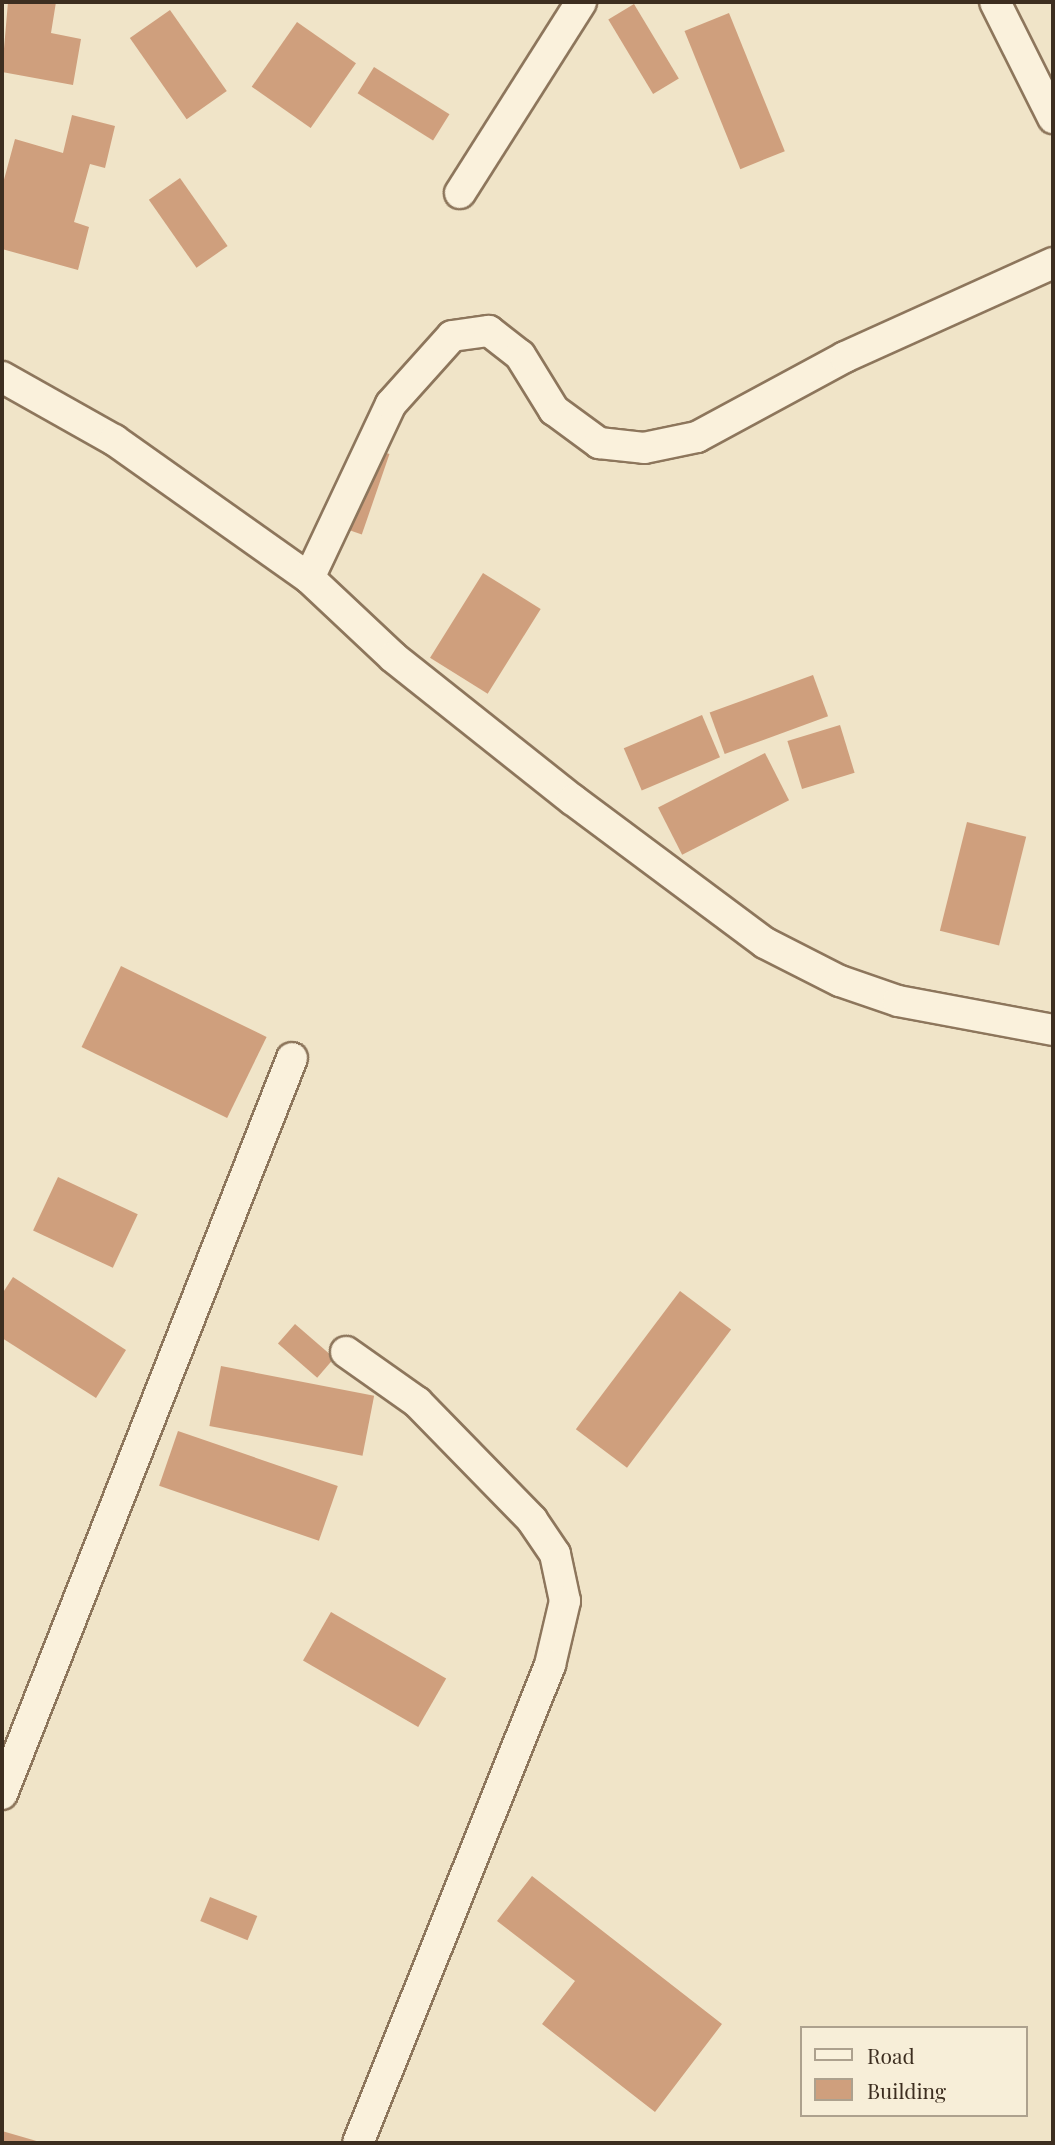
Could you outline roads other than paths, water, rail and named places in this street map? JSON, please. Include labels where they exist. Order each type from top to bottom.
[{"type":"street","points":[[460,193],[581,2]]},
{"type":"street","points":[[995,2],[1053,118]]},
{"type":"street","points":[[309,578],[391,404],[452,335],[489,331],[520,355],[554,410],[599,443],[644,448],[697,438],[845,357],[1053,263]]},
{"type":"street","points":[[2,377],[114,440],[309,578],[393,657],[573,800],[765,943],[840,981],[898,1001],[1053,1030]]},
{"type":"street","points":[[2,1794],[292,1058]]},
{"type":"street","points":[[346,1352],[418,1402],[532,1520],[555,1554],[565,1601],[550,1665],[358,2143]]}]
